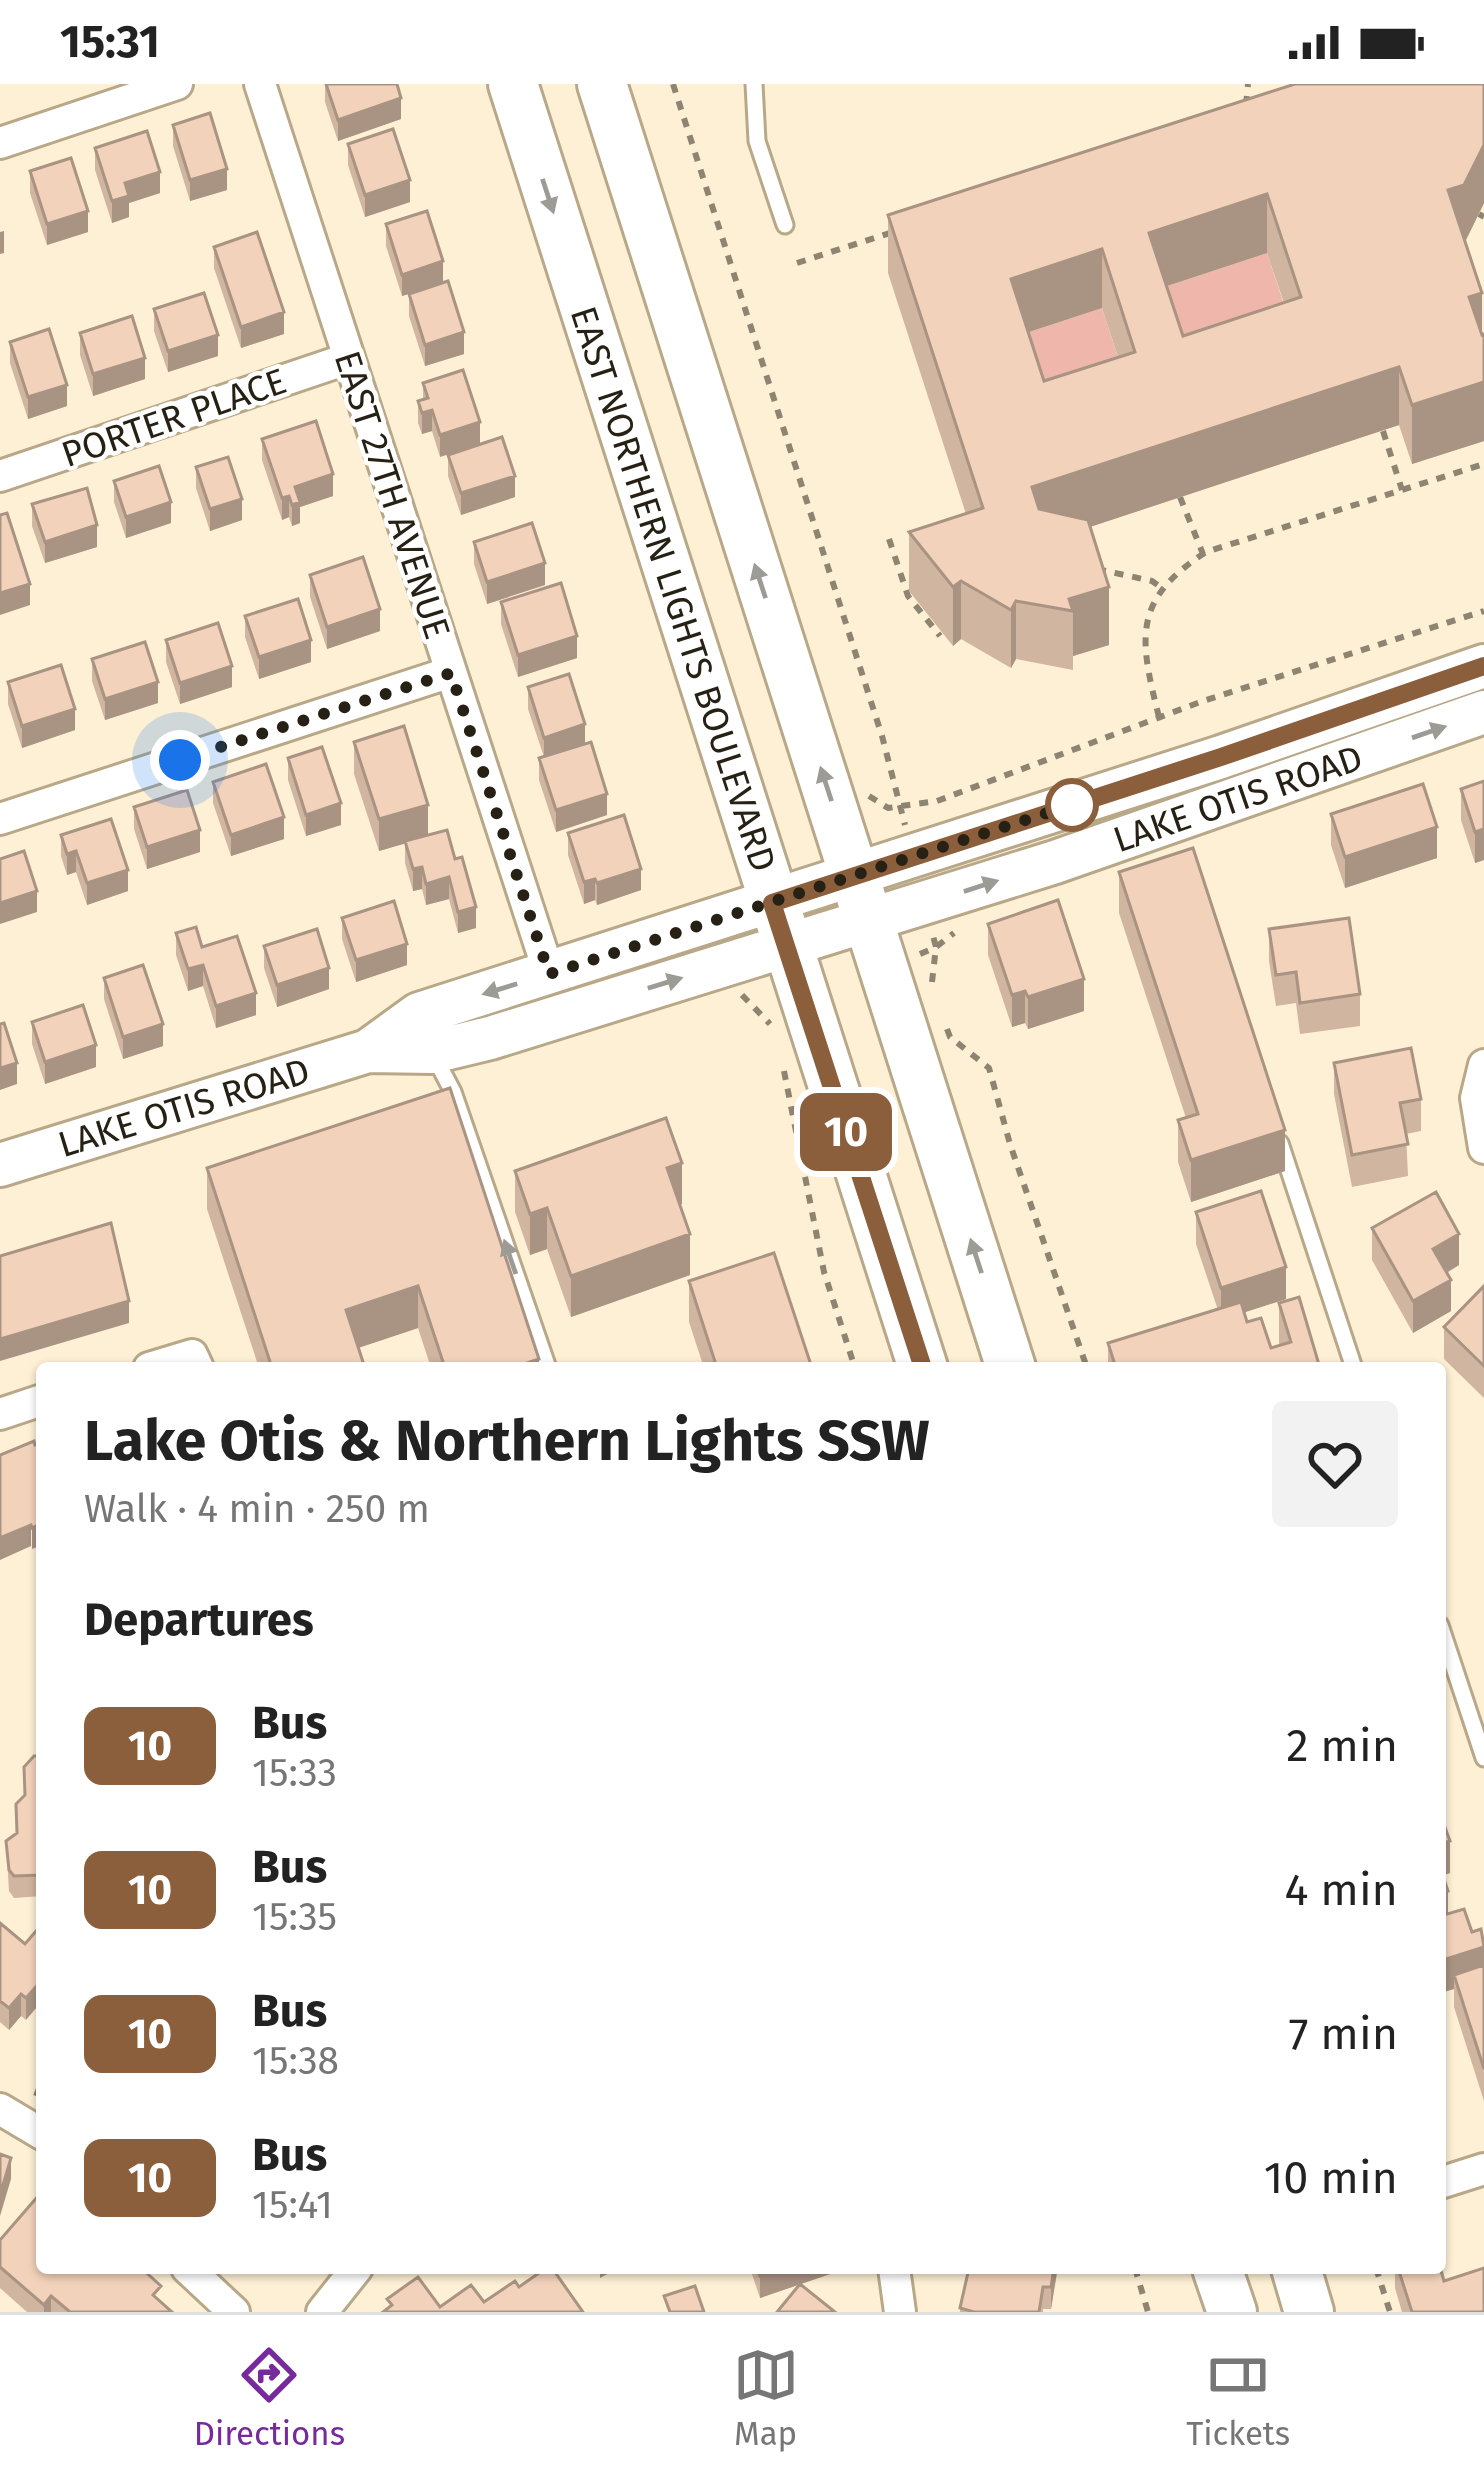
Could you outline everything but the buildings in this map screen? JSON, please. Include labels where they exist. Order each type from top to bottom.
[{"type":"main road","name":"EAST NORTHERN LIGHTS BOULEVARD","points":[[513,84],[921,1362]]},
{"type":"main road","points":[[602,84],[1009,1362]]},
{"type":"main road","name":"LAKE OTIS ROAD","points":[[0,1165],[368,1052],[432,1052],[779,925],[855,875],[1484,666]]},
{"type":"main road","name":"LAKE OTIS ROAD","points":[[368,1052],[418,1014],[549,974],[779,925],[869,921],[1175,827],[1484,712]]},
{"type":"main road","points":[[1219,2274],[1232,2312]]},
{"type":"main road","points":[[1297,2274],[1309,2312]]},
{"type":"street","points":[[0,143],[139,90],[177,84]]},
{"type":"street","name":"EAST 27TH AVENUE","points":[[260,84],[549,974]]},
{"type":"street","name":"PORTER PLACE","points":[[0,476],[347,359]]},
{"type":"street","points":[[0,819],[451,673]]},
{"type":"street","points":[[1484,1065],[1476,1098],[1484,1148]]},
{"type":"street","points":[[0,1414],[36,1402]]},
{"type":"street","points":[[0,2109],[36,2130]]},
{"type":"street","points":[[1446,2181],[1484,2169]]},
{"type":"street","points":[[193,2274],[234,2312]]},
{"type":"street","points":[[322,2312],[352,2274]]},
{"type":"street","points":[[895,2274],[900,2312]]},
{"type":"lane","points":[[754,84],[758,141],[785,225]]},
{"type":"lane","points":[[432,1052],[453,1092],[546,1362]]},
{"type":"lane","points":[[1276,1134],[1352,1362]]},
{"type":"lane","points":[[1446,1643],[1484,1758]]},
{"type":"path","points":[[673,84],[883,736],[900,806]]},
{"type":"path","points":[[1234,114],[1245,106],[1248,84]]},
{"type":"path","points":[[797,263],[905,228]]},
{"type":"path","points":[[1383,430],[1402,490]]},
{"type":"path","points":[[1159,717],[1144,637],[1153,599],[1178,570],[1203,554],[1484,464]]},
{"type":"path","points":[[1180,497],[1203,554]]},
{"type":"path","points":[[889,539],[908,596],[940,637]]},
{"type":"path","points":[[1086,567],[1152,581],[1162,588]]},
{"type":"path","points":[[866,794],[888,808],[937,801],[1159,717],[1484,611]]},
{"type":"path","points":[[937,999],[931,980],[936,947],[952,934]]},
{"type":"path","points":[[743,997],[769,1021],[779,1043]]},
{"type":"path","points":[[943,1018],[950,1036],[989,1068],[1010,1144],[1086,1362]]},
{"type":"path","points":[[782,1061],[824,1272],[853,1362]]},
{"type":"path","points":[[34,2099],[36,2094]]},
{"type":"path","points":[[1137,2274],[1148,2312]]},
{"type":"path","points":[[1378,2274],[1390,2312]]},
{"type":"shaded area","points":[[1267,253],[1301,356],[1183,395],[1149,292]]},
{"type":"shaded area","points":[[1102,308],[1135,410],[1044,440],[1011,338]]},
{"type":"bus line","name":"10","points":[[921,1362],[772,903],[1484,666]]},
{"type":"route","points":[[180,760],[451,673],[549,974],[1072,805]]}]
